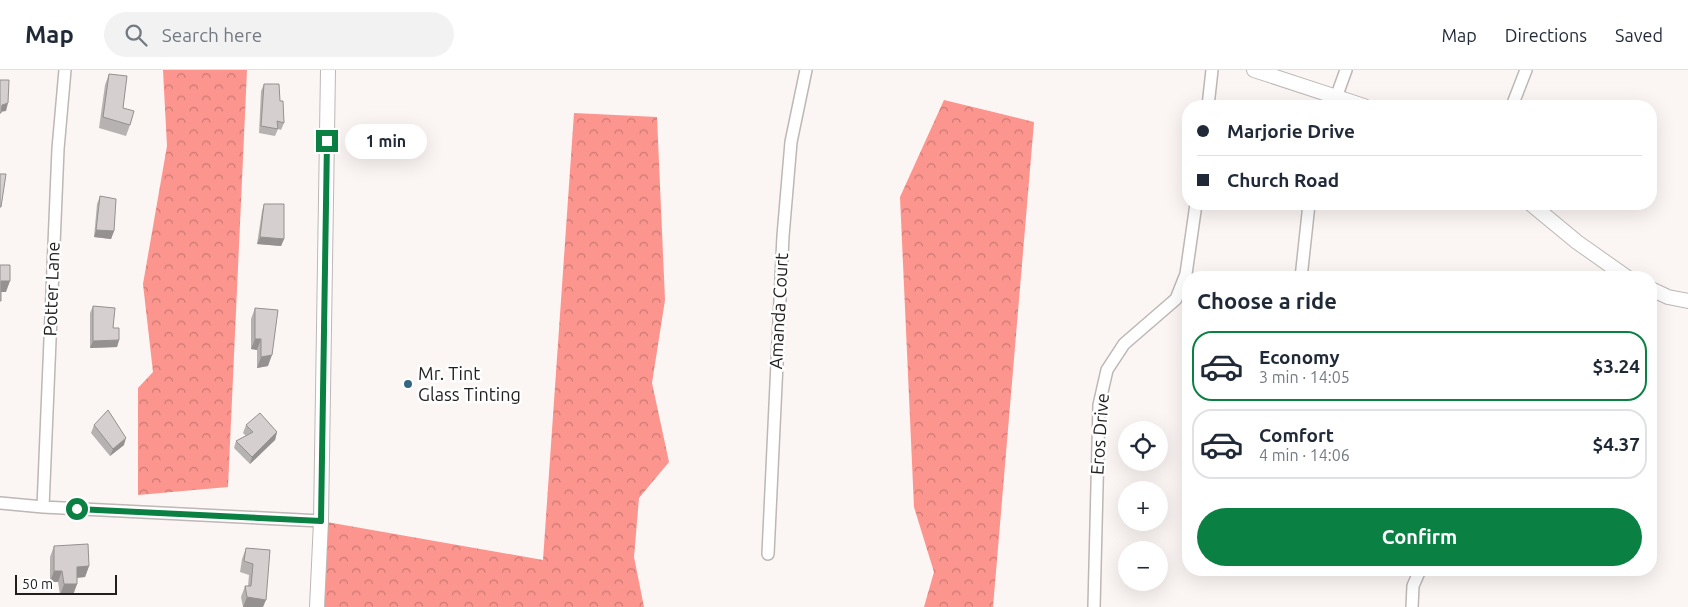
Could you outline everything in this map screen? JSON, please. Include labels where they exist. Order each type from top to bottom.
[{"type":"street","name":"Potter Lane","points":[[43,507],[58,149],[65,70]]},
{"type":"street","points":[[317,607],[321,521],[328,70]]},
{"type":"street","name":"Amanda Court","points":[[768,554],[783,236],[791,142],[806,70]]},
{"type":"street","points":[[1209,100],[1212,70]]},
{"type":"street","points":[[1254,70],[1332,100]]},
{"type":"street","points":[[1335,100],[1346,70]]},
{"type":"street","points":[[1514,100],[1526,70]]},
{"type":"street","name":"Eros Drive","points":[[1186,271],[1195,210]]},
{"type":"street","points":[[1302,271],[1308,210]]},
{"type":"street","points":[[1538,210],[1577,242],[1618,271]]},
{"type":"street","name":"Eros Drive","points":[[1094,607],[1099,405],[1107,370],[1124,344],[1176,299],[1182,284]]},
{"type":"street","points":[[1657,292],[1668,297],[1688,301]]},
{"type":"street","points":[[0,503],[43,507],[321,521]]},
{"type":"street","points":[[1412,607],[1413,586],[1417,576]]},
{"type":"green space","points":[[163,70],[247,70],[228,487],[138,495],[138,388],[153,372],[143,284],[167,146]]},
{"type":"green space","points":[[944,100],[1034,122],[993,607],[924,607],[934,572],[914,507],[900,197]]},
{"type":"green space","points":[[574,113],[657,117],[665,300],[652,383],[669,462],[639,498],[634,557],[644,607],[318,607],[321,521],[543,560]]},
{"type":"building","points":[[109,74],[127,76],[123,108],[134,111],[130,125],[103,117]]},
{"type":"building","points":[[0,80],[9,80],[8,103],[2,105],[1,113],[0,113]]},
{"type":"building","points":[[264,84],[279,84],[280,101],[283,101],[284,123],[277,121],[278,129],[261,126]]},
{"type":"building","points":[[0,174],[6,174],[1,207],[0,207]]},
{"type":"building","points":[[100,196],[116,199],[114,231],[96,230]]},
{"type":"building","points":[[264,204],[284,204],[284,239],[260,237]]},
{"type":"building","points":[[0,265],[10,265],[10,281],[1,281],[1,301],[0,301]]},
{"type":"building","points":[[93,306],[115,308],[113,328],[119,328],[119,340],[93,341]]},
{"type":"building","points":[[255,308],[278,310],[272,355],[261,357],[261,339],[255,339]]},
{"type":"building","points":[[108,410],[126,438],[113,449],[94,425]]},
{"type":"building","points":[[260,413],[277,432],[252,457],[236,441],[253,432],[246,425]]},
{"type":"building","points":[[88,544],[89,566],[77,567],[77,584],[64,584],[62,571],[54,571],[54,546]]},
{"type":"building","points":[[246,548],[270,550],[266,600],[247,597],[245,586],[251,586],[253,564],[244,561]]},
{"type":"place","name":"Mr. Tint Glass Tinting","points":[[408,384]]},
{"type":"route","points":[[77,509],[321,521],[323,288],[327,141]]}]
